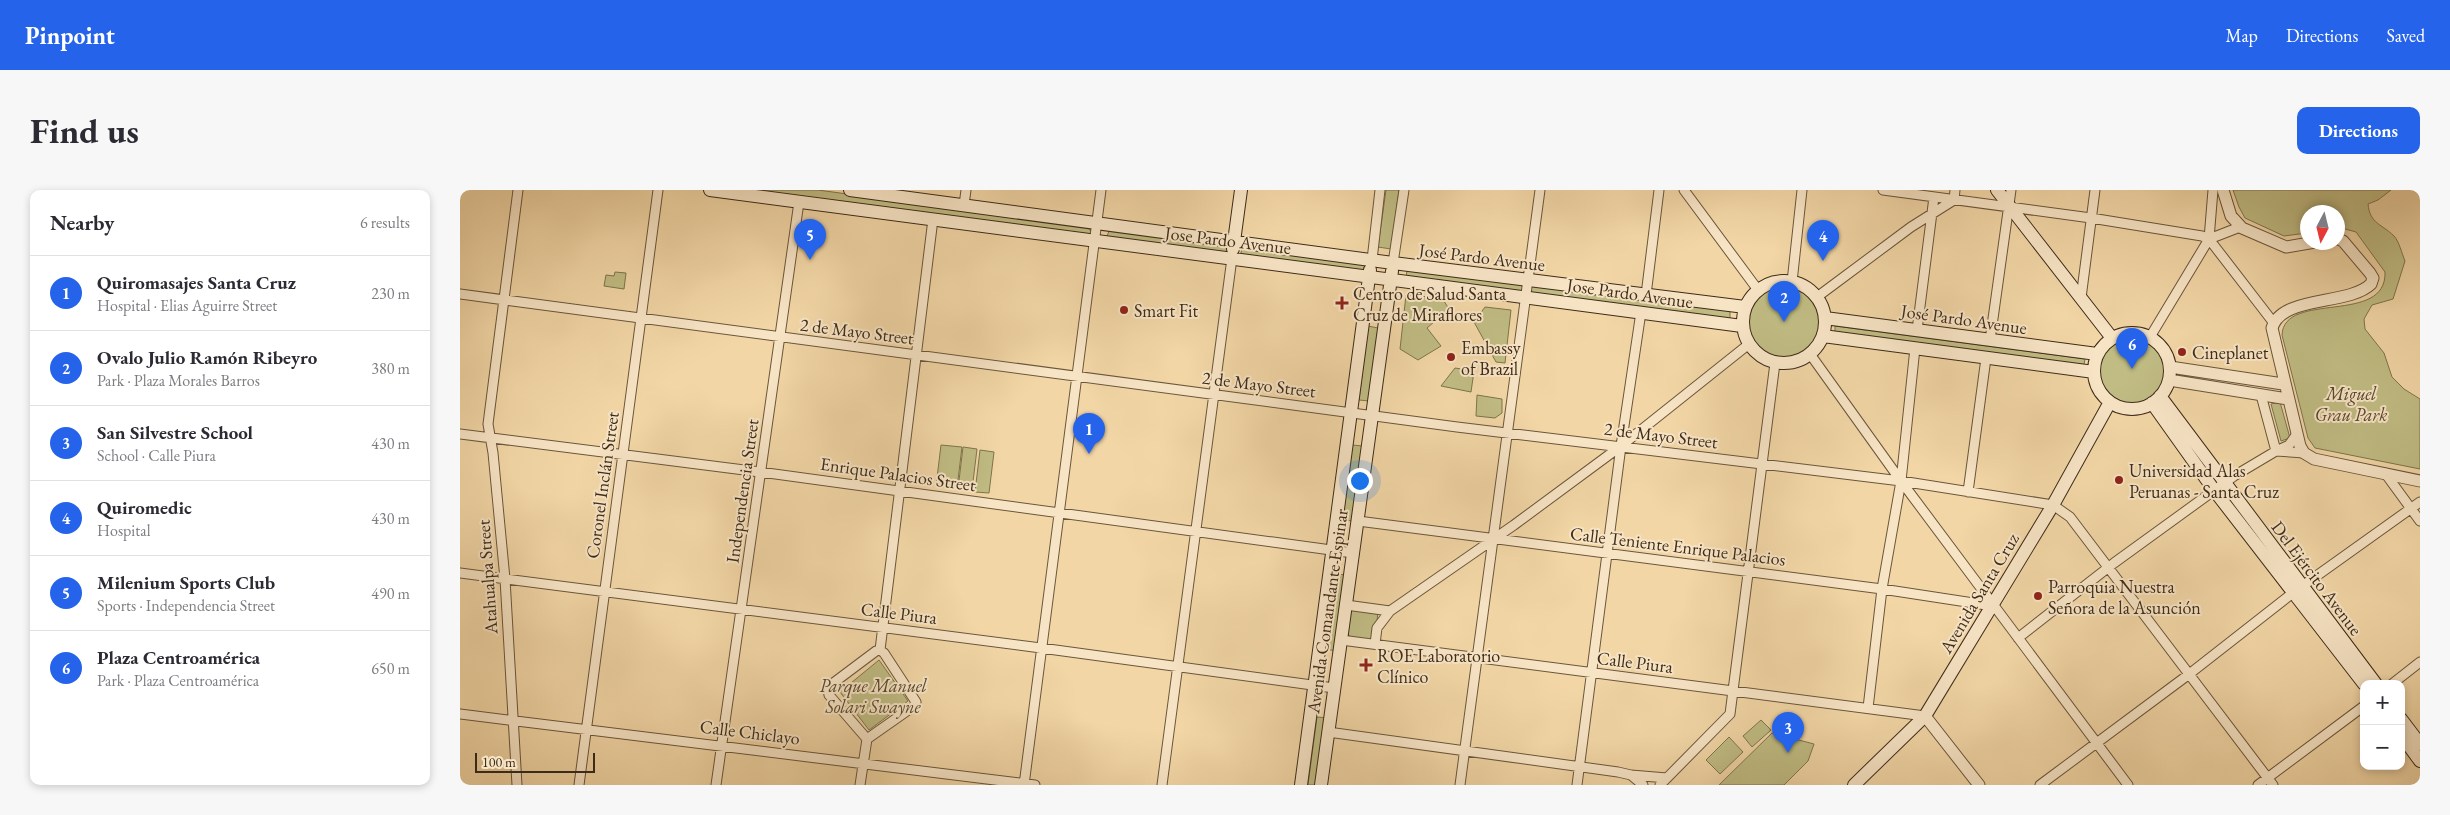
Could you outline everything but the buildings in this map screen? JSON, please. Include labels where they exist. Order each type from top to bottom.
[{"type":"main road","name":"Jose Pardo Avenue","points":[[710,190],[1742,326]]},
{"type":"main road","name":"Jose Pardo Avenue","points":[[850,190],[1393,263]]},
{"type":"main road","points":[[1232,258],[1241,190]]},
{"type":"main road","points":[[1997,190],[2112,338]]},
{"type":"main road","name":"Avenida Comandante Espinar","points":[[1301,785],[1372,260]]},
{"type":"main road","name":"Avenida Comandante Espinar","points":[[1321,785],[1393,263]]},
{"type":"main road","name":"José Pardo Avenue","points":[[1393,263],[1745,307]]},
{"type":"main road","points":[[1775,282],[1792,282],[1806,287],[1817,297],[1825,318],[1823,336],[1810,354],[1792,363],[1775,363],[1762,357],[1749,344],[1742,326],[1745,307],[1758,290],[1775,282]]},
{"type":"main road","name":"José Pardo Avenue","points":[[1825,318],[2098,354]]},
{"type":"main road","points":[[2128,333],[2150,337],[2163,348],[2170,367],[2169,380],[2156,399],[2131,408],[2110,402],[2099,389],[2094,372],[2098,354],[2112,338],[2128,333]]},
{"type":"main road","name":"José Pardo Avenue","points":[[1823,336],[2094,372]]},
{"type":"main road","name":"Del Ejército Avenue","points":[[2156,399],[2219,487],[2298,590],[2373,680]]},
{"type":"main road","name":"Avenida Santa Cruz","points":[[1854,785],[1925,716],[2054,506],[2110,402]]},
{"type":"main road","name":"Del Ejército Avenue","points":[[2298,590],[2361,680]]},
{"type":"main road","points":[[2405,724],[2420,744]]},
{"type":"main road","points":[[2405,740],[2420,761]]},
{"type":"street","name":"Atahualpa Street","points":[[517,785],[505,579],[493,453],[488,424],[518,190]]},
{"type":"street","name":"Coronel Inclán Street","points":[[579,785],[658,190]]},
{"type":"street","points":[[964,205],[966,190]]},
{"type":"street","points":[[1024,784],[1101,190]]},
{"type":"street","points":[[1372,260],[1380,190]]},
{"type":"street","points":[[1393,263],[1404,190]]},
{"type":"street","points":[[1460,785],[1540,190]]},
{"type":"street","points":[[1646,295],[1659,190]]},
{"type":"street","points":[[1684,190],[1758,290]]},
{"type":"street","points":[[1792,282],[1802,190]]},
{"type":"street","points":[[1887,190],[2091,218],[2196,235],[2209,239],[2273,322]]},
{"type":"street","points":[[1954,200],[1955,190]]},
{"type":"street","points":[[1990,340],[2011,190]]},
{"type":"street","points":[[2080,298],[2095,190]]},
{"type":"street","points":[[2150,337],[2209,239],[2213,190]]},
{"type":"street","points":[[2223,190],[2231,216],[2240,226],[2284,246],[2300,246]]},
{"type":"street","points":[[1917,330],[1934,197]]},
{"type":"street","points":[[1817,297],[1954,200]]},
{"type":"street","name":"Independencia Street","points":[[716,785],[742,609],[778,337],[799,202]]},
{"type":"street","points":[[880,650],[933,219]]},
{"type":"street","points":[[2209,239],[2240,226]]},
{"type":"street","points":[[2304,453],[2283,384],[2272,335],[2273,322],[2280,314],[2287,310],[2359,291],[2371,284],[2373,280],[2370,273],[2345,242]]},
{"type":"street","points":[[1162,785],[1232,258]]},
{"type":"street","name":"2 de Mayo Street","points":[[460,294],[1350,413],[1900,481],[2054,506]]},
{"type":"street","points":[[1577,785],[1621,446],[1641,312]]},
{"type":"street","points":[[1375,644],[1377,628],[1390,611],[1517,523],[1621,446],[1749,344]]},
{"type":"street","points":[[1868,708],[1882,589],[1900,481],[1915,348]]},
{"type":"street","points":[[1810,354],[1900,481],[2128,785]]},
{"type":"street","points":[[1968,492],[1986,358]]},
{"type":"street","points":[[1660,785],[1729,717],[1734,691],[1775,363]]},
{"type":"street","points":[[2170,367],[2283,384]]},
{"type":"street","points":[[2169,380],[2288,399]]},
{"type":"street","points":[[2261,394],[2276,451]]},
{"type":"street","name":"Enrique Palacios Street","points":[[460,434],[760,472],[1332,550]]},
{"type":"street","points":[[2018,638],[2107,568],[2219,487],[2289,444],[2297,434]]},
{"type":"street","points":[[1633,437],[1632,443],[1636,448]]},
{"type":"street","points":[[2276,451],[2304,453],[2318,460],[2420,481]]},
{"type":"street","points":[[2385,473],[2420,521]]},
{"type":"street","points":[[2040,785],[2298,590],[2420,502]]},
{"type":"street","points":[[2054,506],[2070,517],[2270,782]]},
{"type":"street","points":[[1496,516],[1504,521],[1517,523]]},
{"type":"street","name":"Calle Teniente Enrique Palacios","points":[[1358,521],[1882,589],[1993,606]]},
{"type":"street","points":[[1478,537],[1481,544],[1478,550]]},
{"type":"street","points":[[1332,550],[1353,553]]},
{"type":"street","name":"Calle Piura","points":[[460,573],[604,590],[1334,688]]},
{"type":"street","points":[[1346,605],[1390,611]]},
{"type":"street","name":"Calle Piura","points":[[1342,640],[1925,716]]},
{"type":"street","points":[[867,739],[873,738],[914,706],[916,702],[884,653],[880,650]]},
{"type":"street","points":[[860,785],[867,739],[829,694],[828,689],[876,651],[880,650]]},
{"type":"street","points":[[2397,680],[2420,662]]},
{"type":"street","points":[[2258,785],[2270,782],[2360,709]]},
{"type":"street","name":"Calle Chiclayo","points":[[460,714],[1035,785]]},
{"type":"street","points":[[1925,716],[1979,785]]},
{"type":"street","points":[[1328,732],[1579,768],[1667,778]]},
{"type":"street","points":[[1631,775],[1643,785]]},
{"type":"green space","points":[[746,190],[818,190],[1089,227],[1091,233],[1090,236]]},
{"type":"green space","points":[[1386,190],[1399,190],[1391,249],[1378,247]]},
{"type":"green space","name":"Miguel Grau Park","points":[[2233,190],[2391,190],[2378,200],[2368,204],[2369,211],[2377,223],[2396,238],[2405,261],[2393,299],[2372,305],[2364,319],[2365,329],[2384,353],[2392,377],[2404,389],[2420,399],[2420,469],[2315,448],[2308,438],[2282,335],[2287,322],[2299,314],[2354,304],[2370,298],[2381,288],[2385,272],[2356,232],[2345,229],[2345,205],[2300,205],[2300,234],[2284,236],[2245,218]]},
{"type":"green space","points":[[1110,229],[1226,245],[1228,251],[1227,254],[1106,238]]},
{"type":"green space","points":[[1243,247],[1365,265],[1364,272],[1240,255]]},
{"type":"green space","points":[[1407,270],[1730,311],[1730,320],[1406,279]]},
{"type":"green space","points":[[615,272],[626,273],[624,289],[604,286],[606,275],[614,276]]},
{"type":"green space","points":[[1783,284],[1797,287],[1810,295],[1818,308],[1821,322],[1818,336],[1810,349],[1797,357],[1783,360],[1769,357],[1756,349],[1748,336],[1745,322],[1748,308],[1756,295],[1769,287]]},
{"type":"green space","points":[[1406,295],[1442,298],[1449,309],[1427,328],[1441,346],[1418,360],[1400,349]]},
{"type":"green space","points":[[1485,307],[1511,310],[1505,363],[1496,362],[1474,322]]},
{"type":"green space","points":[[1368,326],[1378,328],[1369,401],[1359,400]]},
{"type":"green space","points":[[1835,326],[2085,359],[2083,370],[1835,338]]},
{"type":"green space","points":[[2132,336],[2145,339],[2156,346],[2163,357],[2166,370],[2163,383],[2156,394],[2145,401],[2132,404],[2119,401],[2108,394],[2101,383],[2098,370],[2101,357],[2108,346],[2119,339]]},
{"type":"green space","points":[[1455,368],[1474,371],[1471,392],[1441,386]]},
{"type":"green space","points":[[1477,395],[1502,399],[1502,413],[1495,418],[1476,416]]},
{"type":"green space","points":[[2280,402],[2290,438],[2281,441],[2271,404]]},
{"type":"green space","points":[[941,445],[962,447],[957,488],[936,486]]},
{"type":"green space","points":[[1352,445],[1363,446],[1353,521],[1342,520]]},
{"type":"green space","points":[[963,447],[977,449],[972,490],[958,489]]},
{"type":"green space","points":[[980,450],[994,452],[989,493],[975,492]]},
{"type":"green space","points":[[1336,574],[1346,575],[1336,651],[1326,649]]},
{"type":"green space","points":[[1354,608],[1378,611],[1375,642],[1352,639],[1348,634],[1351,611]]},
{"type":"green space","name":"Parque Manuel Solari Swayne","points":[[879,660],[908,701],[869,730],[840,692]]},
{"type":"green space","points":[[1317,717],[1327,718],[1319,785],[1308,785]]},
{"type":"green space","points":[[1761,720],[1771,730],[1752,747],[1743,736]]},
{"type":"green space","points":[[1772,733],[1814,744],[1808,761],[1784,785],[1719,785]]},
{"type":"green space","points":[[1729,737],[1743,752],[1720,774],[1706,760]]},
{"type":"place","name":"Milenium Sports Club","points":[[810,260]]},
{"type":"place","name":"Quiromedic","points":[[1823,261]]},
{"type":"place","name":"Centro de Salud Santa Cruz de Miraflores","points":[[1342,303]]},
{"type":"place","name":"Smart Fit","points":[[1124,310]]},
{"type":"place","name":"Ovalo Julio Ramón Ribeyro","points":[[1784,322]]},
{"type":"place","name":"Cineplanet","points":[[2182,352]]},
{"type":"place","name":"Embassy of Brazil","points":[[1451,357]]},
{"type":"place","name":"Plaza Centroamérica","points":[[2132,369]]},
{"type":"place","name":"Quiromasajes Santa Cruz","points":[[1089,454]]},
{"type":"place","name":"Universidad Alas Peruanas - Santa Cruz","points":[[2119,480]]},
{"type":"place","name":"Parroquia Nuestra Señora de la Asunción","points":[[2038,596]]},
{"type":"place","name":"ROE Laboratorio Clínico","points":[[1366,665]]},
{"type":"place","name":"San Silvestre School","points":[[1788,753]]}]
